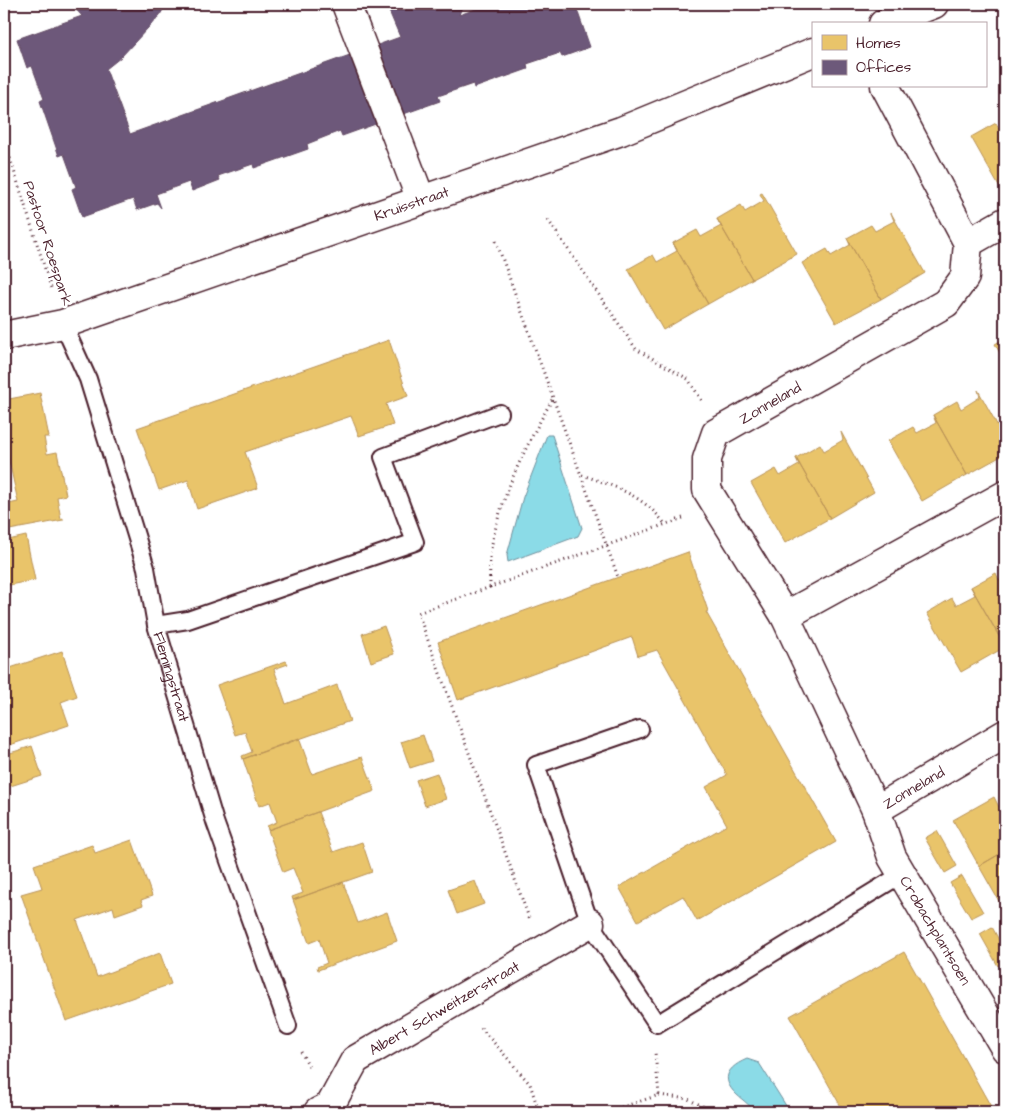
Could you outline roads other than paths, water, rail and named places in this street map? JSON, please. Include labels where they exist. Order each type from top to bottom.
[{"type":"street","points":[[346,4],[422,200]]},
{"type":"street","points":[[888,22],[934,4]]},
{"type":"street","name":"Kruisstraat","points":[[4,336],[63,324],[621,131],[812,52]]},
{"type":"street","points":[[886,88],[968,244],[1005,222]]},
{"type":"street","name":"Zonneland","points":[[968,244],[965,277],[946,303],[716,433],[707,459],[707,490],[785,616],[876,810],[1005,734]]},
{"type":"street","points":[[785,616],[1005,495]]},
{"type":"street","name":"Crobachplantsoen","points":[[876,810],[892,857],[1005,1048]]},
{"type":"street","name":"Albert Schweitzerstraat","points":[[332,1110],[355,1060],[590,923]]},
{"type":"lane","name":"Flemingstraat","points":[[63,324],[88,379],[146,568],[156,625],[215,822],[288,1026]]},
{"type":"lane","points":[[156,625],[188,620],[415,542],[383,457],[500,413]]},
{"type":"lane","points":[[640,729],[536,765],[590,923],[657,1024],[902,874]]},
{"type":"water","points":[[547,435],[552,435],[582,528],[578,536],[508,562],[507,555],[523,497]]},
{"type":"water","points":[[747,1059],[759,1063],[790,1112],[762,1113],[757,1111],[731,1088],[727,1078],[729,1073],[732,1068]]}]
